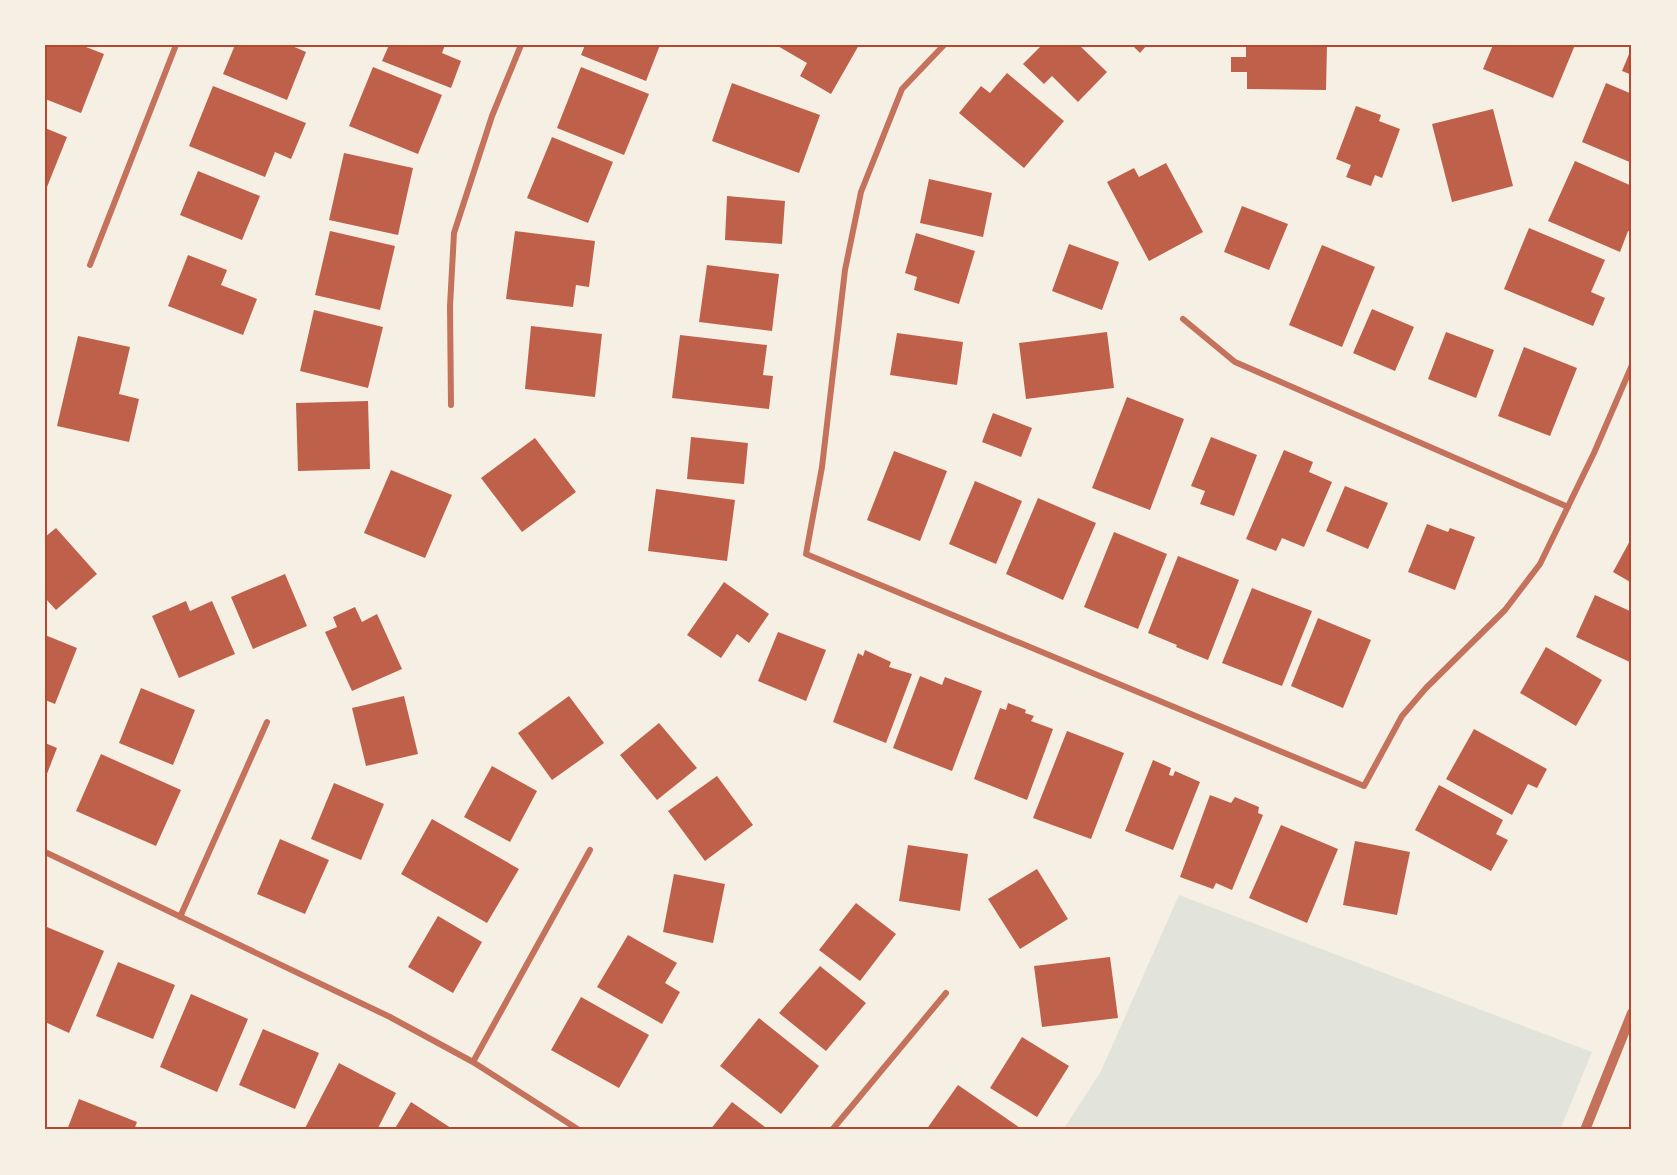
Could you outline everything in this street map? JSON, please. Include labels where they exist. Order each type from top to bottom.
[{"type":"street","points":[[90,265],[176,45]]},
{"type":"street","points":[[451,405],[450,306],[454,233],[492,116],[521,45]]},
{"type":"street","points":[[944,45],[902,89],[861,192],[844,270],[822,467],[806,554],[1364,786],[1402,716],[1426,688],[1505,610],[1540,564],[1632,365]]},
{"type":"street","points":[[1183,319],[1235,362],[1568,507]]},
{"type":"street","points":[[180,917],[267,722]]},
{"type":"street","points":[[473,1062],[591,850]]},
{"type":"street","points":[[45,852],[390,1017],[473,1062],[579,1130]]},
{"type":"street","points":[[832,1130],[946,993]]},
{"type":"street","points":[[1585,1130],[1632,1013]]},
{"type":"shaded area","points":[[1179,895],[1592,1052],[1560,1130],[1063,1130],[1101,1071]]},
{"type":"building","points":[[45,45],[81,45],[104,54],[81,113],[45,99]]},
{"type":"building","points":[[235,45],[290,45],[306,52],[287,100],[223,74]]},
{"type":"building","points":[[389,45],[445,45],[442,53],[461,61],[451,88],[382,61]]},
{"type":"building","points":[[585,45],[660,45],[646,81],[581,55]]},
{"type":"building","points":[[776,45],[859,45],[831,94],[800,76],[807,63]]},
{"type":"building","points":[[1042,45],[1079,45],[1107,72],[1078,102],[1052,76],[1044,84],[1023,64]]},
{"type":"building","points":[[1132,45],[1147,45],[1140,53]]},
{"type":"building","points":[[1246,45],[1327,45],[1326,90],[1247,89],[1247,72],[1231,72],[1231,57],[1246,57]]},
{"type":"building","points":[[1493,45],[1575,45],[1553,98],[1483,69]]},
{"type":"building","points":[[1632,47],[1632,75],[1622,71]]},
{"type":"building","points":[[373,67],[442,95],[418,154],[349,126]]},
{"type":"building","points":[[581,67],[649,94],[624,155],[557,128]]},
{"type":"building","points":[[1007,73],[1064,121],[1024,168],[959,113],[981,86],[990,93]]},
{"type":"building","points":[[732,83],[820,115],[799,173],[712,141]]},
{"type":"building","points":[[1606,83],[1632,94],[1632,163],[1582,142]]},
{"type":"building","points":[[213,86],[306,123],[291,159],[275,152],[265,177],[189,146]]},
{"type":"building","points":[[1356,106],[1381,115],[1379,121],[1400,129],[1382,178],[1375,175],[1371,186],[1346,177],[1351,165],[1336,159]]},
{"type":"building","points":[[1493,109],[1513,186],[1452,202],[1432,124]]},
{"type":"building","points":[[45,128],[67,137],[45,192]]},
{"type":"building","points":[[552,137],[613,162],[588,223],[527,198]]},
{"type":"building","points":[[344,153],[413,168],[398,235],[329,220]]},
{"type":"building","points":[[1575,161],[1632,186],[1632,233],[1628,231],[1620,252],[1548,221]]},
{"type":"building","points":[[1166,163],[1203,232],[1149,261],[1107,182],[1134,168],[1139,177]]},
{"type":"building","points":[[198,171],[260,196],[242,240],[180,215]]},
{"type":"building","points":[[929,179],[992,193],[983,237],[920,223]]},
{"type":"building","points":[[727,196],[785,201],[782,244],[725,240]]},
{"type":"building","points":[[1242,206],[1288,224],[1269,270],[1224,252]]},
{"type":"building","points":[[1529,228],[1605,260],[1591,292],[1605,298],[1593,326],[1504,289]]},
{"type":"building","points":[[330,231],[395,246],[380,310],[315,295]]},
{"type":"building","points":[[515,231],[595,241],[589,287],[576,285],[573,307],[506,299]]},
{"type":"building","points":[[916,233],[975,251],[959,304],[914,290],[917,277],[905,273]]},
{"type":"building","points":[[1069,244],[1119,262],[1102,310],[1052,291]]},
{"type":"building","points":[[1322,245],[1375,267],[1342,347],[1289,325]]},
{"type":"building","points":[[188,255],[227,270],[221,285],[257,299],[243,335],[168,306]]},
{"type":"building","points":[[707,265],[779,274],[772,331],[699,322]]},
{"type":"building","points":[[1372,309],[1414,327],[1395,371],[1353,353]]},
{"type":"building","points":[[314,310],[383,327],[368,388],[300,371]]},
{"type":"building","points":[[531,326],[602,334],[595,397],[525,389]]},
{"type":"building","points":[[1107,332],[1114,388],[1026,399],[1019,343]]},
{"type":"building","points":[[1446,332],[1494,350],[1476,398],[1428,379]]},
{"type":"building","points":[[897,333],[963,342],[957,385],[890,375]]},
{"type":"building","points":[[680,335],[767,345],[763,375],[773,376],[769,409],[672,398]]},
{"type":"building","points":[[78,336],[130,347],[119,394],[139,399],[129,442],[57,426]]},
{"type":"building","points":[[1524,347],[1577,368],[1550,436],[1498,416]]},
{"type":"building","points":[[1127,397],[1184,419],[1150,510],[1092,488]]},
{"type":"building","points":[[368,401],[370,469],[298,471],[296,403]]},
{"type":"building","points":[[993,413],[1032,428],[1021,457],[982,442]]},
{"type":"building","points":[[691,437],[748,443],[744,484],[687,479]]},
{"type":"building","points":[[1211,437],[1257,455],[1234,516],[1200,504],[1205,491],[1191,486]]},
{"type":"building","points":[[535,438],[576,492],[522,532],[481,478]]},
{"type":"building","points":[[1284,450],[1313,462],[1309,472],[1332,482],[1304,547],[1282,538],[1276,551],[1246,539]]},
{"type":"building","points":[[894,451],[947,471],[920,541],[867,520]]},
{"type":"building","points":[[391,470],[452,495],[425,558],[364,533]]},
{"type":"building","points":[[975,481],[1022,501],[996,564],[949,544]]},
{"type":"building","points":[[1345,486],[1388,503],[1368,549],[1326,531]]},
{"type":"building","points":[[656,489],[735,500],[727,561],[648,551]]},
{"type":"building","points":[[1038,498],[1096,523],[1063,600],[1006,574]]},
{"type":"building","points":[[1427,524],[1448,532],[1450,528],[1475,537],[1455,590],[1408,572]]},
{"type":"building","points":[[56,528],[97,574],[56,610],[45,598],[45,537]]},
{"type":"building","points":[[1114,532],[1167,554],[1138,629],[1084,607]]},
{"type":"building","points":[[1632,537],[1632,583],[1613,572]]},
{"type":"building","points":[[1178,556],[1239,580],[1208,660],[1148,633]]},
{"type":"building","points":[[285,574],[307,626],[253,649],[231,597]]},
{"type":"building","points":[[724,582],[769,614],[749,643],[737,634],[721,658],[687,635]]},
{"type":"building","points":[[1252,588],[1312,611],[1282,686],[1222,663]]},
{"type":"building","points":[[1595,595],[1632,612],[1632,663],[1576,637]]},
{"type":"building","points":[[186,601],[190,611],[212,601],[235,654],[179,678],[152,616]]},
{"type":"building","points":[[355,607],[362,622],[377,614],[402,669],[352,691],[325,632],[337,627],[333,617]]},
{"type":"building","points":[[1318,618],[1371,640],[1343,708],[1291,686]]},
{"type":"building","points":[[778,632],[826,650],[806,701],[758,681]]},
{"type":"building","points":[[45,635],[77,648],[55,704],[45,700]]},
{"type":"building","points":[[1546,647],[1602,680],[1576,726],[1520,693]]},
{"type":"building","points":[[865,650],[891,662],[889,667],[912,674],[886,743],[833,722],[858,653],[863,656]]},
{"type":"building","points":[[920,676],[942,685],[945,677],[982,691],[952,771],[893,748]]},
{"type":"building","points":[[141,688],[195,710],[173,765],[119,743]]},
{"type":"building","points":[[404,696],[418,754],[366,766],[352,708]]},
{"type":"building","points":[[569,696],[604,743],[552,780],[518,733]]},
{"type":"building","points":[[1008,703],[1034,716],[1031,721],[1053,729],[1027,800],[974,779],[1000,708],[1006,710]]},
{"type":"building","points":[[659,723],[697,768],[657,800],[620,755]]},
{"type":"building","points":[[1474,729],[1547,769],[1537,788],[1528,784],[1512,815],[1446,779]]},
{"type":"building","points":[[1067,731],[1124,753],[1091,839],[1033,818]]},
{"type":"building","points":[[45,743],[57,748],[45,779]]},
{"type":"building","points":[[101,754],[181,790],[156,846],[76,811]]},
{"type":"building","points":[[1153,760],[1171,768],[1169,775],[1173,776],[1175,771],[1200,782],[1173,850],[1125,831]]},
{"type":"building","points":[[492,766],[537,791],[510,842],[464,817]]},
{"type":"building","points":[[717,776],[753,825],[705,861],[668,811]]},
{"type":"building","points":[[334,783],[384,804],[361,860],[311,839]]},
{"type":"building","points":[[1439,785],[1503,820],[1496,834],[1508,840],[1491,871],[1415,830]]},
{"type":"building","points":[[1210,795],[1231,803],[1235,797],[1259,807],[1258,813],[1263,815],[1232,890],[1216,883],[1213,889],[1180,877]]},
{"type":"building","points":[[432,819],[519,869],[487,923],[401,874]]},
{"type":"building","points":[[1281,825],[1338,849],[1307,923],[1249,898]]},
{"type":"building","points":[[280,839],[329,860],[305,914],[257,894]]},
{"type":"building","points":[[1355,841],[1410,852],[1397,915],[1343,905]]},
{"type":"building","points":[[908,845],[968,854],[960,911],[899,901]]},
{"type":"building","points":[[1037,869],[1068,919],[1020,949],[988,899]]},
{"type":"building","points":[[674,874],[725,884],[713,943],[663,932]]},
{"type":"building","points":[[856,903],[896,934],[860,981],[819,950]]},
{"type":"building","points":[[438,916],[482,942],[453,993],[408,967]]},
{"type":"building","points":[[47,927],[104,951],[69,1033],[45,1022],[45,933]]},
{"type":"building","points":[[628,935],[677,963],[665,983],[680,992],[662,1024],[597,987]]},
{"type":"building","points":[[1110,957],[1118,1018],[1042,1027],[1034,966]]},
{"type":"building","points":[[118,962],[175,985],[153,1039],[96,1016]]},
{"type":"building","points":[[820,966],[866,1003],[826,1051],[779,1013]]},
{"type":"building","points":[[191,994],[248,1019],[217,1092],[160,1067]]},
{"type":"building","points":[[581,997],[649,1035],[619,1088],[551,1050]]},
{"type":"building","points":[[759,1018],[819,1066],[781,1114],[720,1066]]},
{"type":"building","points":[[263,1029],[319,1053],[295,1109],[239,1085]]},
{"type":"building","points":[[1022,1037],[1069,1066],[1037,1117],[990,1088]]},
{"type":"building","points":[[339,1063],[396,1093],[377,1130],[304,1130]]},
{"type":"building","points":[[958,1085],[1023,1130],[926,1130]]},
{"type":"building","points":[[79,1099],[137,1122],[134,1130],[67,1130]]},
{"type":"building","points":[[411,1102],[454,1130],[394,1130]]},
{"type":"building","points":[[732,1102],[769,1130],[710,1130]]}]
